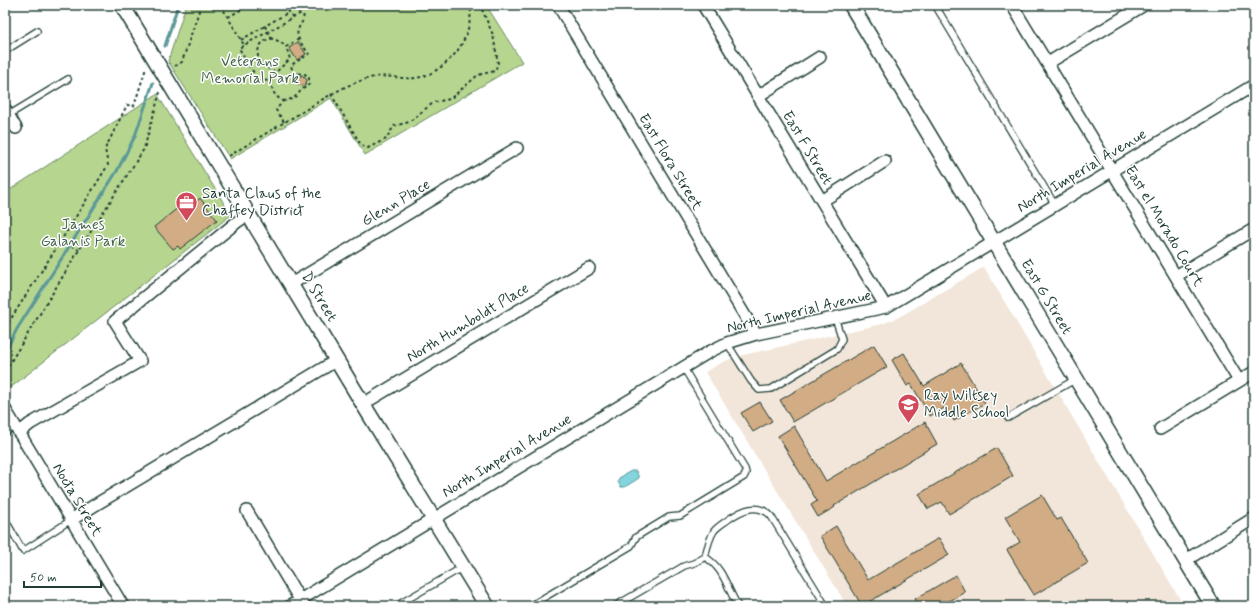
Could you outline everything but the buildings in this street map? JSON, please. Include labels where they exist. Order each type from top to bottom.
[{"type":"street","name":"D Street","points":[[122,5],[487,606]]},
{"type":"street","name":"East Flora Street","points":[[558,5],[756,334]]},
{"type":"street","name":"East F Street","points":[[703,5],[886,307]]},
{"type":"street","name":"East G Street","points":[[851,5],[1213,606]]},
{"type":"street","name":"East el Morado Court","points":[[1012,5],[1239,381]]},
{"type":"street","points":[[1048,63],[1144,5]]},
{"type":"street","points":[[758,96],[820,57]]},
{"type":"street","name":"North Imperial Avenue","points":[[290,606],[302,603],[433,518],[708,352],[727,343],[756,334],[886,307],[1254,85]]},
{"type":"street","points":[[6,114],[16,128]]},
{"type":"street","name":"Glenn Place","points":[[291,284],[517,148]]},
{"type":"street","points":[[822,201],[886,161]]},
{"type":"street","points":[[17,429],[30,424],[140,361],[115,321],[237,222],[249,214]]},
{"type":"street","points":[[1176,276],[1254,229]]},
{"type":"street","name":"North Humboldt Place","points":[[363,404],[589,268]]},
{"type":"street","points":[[72,520],[337,360]]},
{"type":"street","points":[[1160,429],[1254,372]]},
{"type":"street","name":"Nocta Street","points":[[5,409],[123,606]]},
{"type":"street","points":[[246,511],[302,603]]},
{"type":"street","points":[[1186,560],[1254,518]]},
{"type":"lane","points":[[935,5],[1055,204]]},
{"type":"lane","points":[[5,51],[37,31]]},
{"type":"lane","points":[[6,114],[68,79]]},
{"type":"lane","points":[[727,343],[751,381],[759,390],[771,389],[837,349],[842,339],[835,318]]},
{"type":"lane","points":[[530,606],[631,546],[636,537],[669,517],[680,516],[744,476],[746,473],[684,367]]},
{"type":"lane","points":[[1008,418],[1076,379]]},
{"type":"lane","points":[[5,433],[17,429]]},
{"type":"lane","points":[[615,606],[684,566],[705,557],[710,540],[717,527],[739,512],[754,508],[760,508],[771,516],[826,606]]},
{"type":"lane","points":[[5,519],[23,551],[72,520]]},
{"type":"lane","points":[[705,557],[712,562],[724,577],[738,606]]},
{"type":"lane","points":[[396,606],[463,567]]},
{"type":"path","points":[[175,66],[182,62],[201,5]]},
{"type":"path","points":[[225,5],[223,9],[244,46]]},
{"type":"path","points":[[228,17],[249,5]]},
{"type":"path","points":[[285,5],[292,18]]},
{"type":"path","points":[[291,65],[309,54],[299,39],[297,31],[304,18],[303,12],[299,5]]},
{"type":"path","points":[[229,156],[331,94],[371,78],[385,76],[406,79],[420,78],[435,71],[453,56],[465,39],[471,20],[471,5]]},
{"type":"path","points":[[331,94],[361,145],[368,148],[386,138],[394,126],[409,122],[435,102],[450,99],[478,75],[495,71],[498,63],[493,35],[480,5]]},
{"type":"path","points":[[241,40],[289,12]]},
{"type":"path","points":[[271,81],[258,80],[239,48],[303,12]]},
{"type":"path","points":[[265,26],[272,39],[282,43],[286,47],[290,59],[275,73],[271,81],[272,91],[276,97],[283,101],[289,100],[296,96],[302,88],[307,87],[309,84],[309,78],[305,74],[293,73],[291,65],[287,62]]},
{"type":"path","points":[[272,39],[262,44],[258,50],[258,56],[261,63],[275,73]]},
{"type":"path","points":[[286,47],[299,39]]},
{"type":"path","points":[[5,328],[108,165],[105,149],[127,105],[134,106],[147,66]]},
{"type":"path","points":[[5,371],[79,250],[144,149],[161,89]]},
{"type":"path","points":[[283,101],[276,110],[284,122]]},
{"type":"path","points":[[62,239],[79,250]]},
{"type":"shaded area","name":"Ray Wiltsey Middle School","points":[[984,267],[1184,606],[847,606],[705,372],[725,361],[743,355],[882,324],[899,317]]},
{"type":"green space","name":"Veterans Memorial Park","points":[[186,5],[486,5],[522,62],[365,155],[331,98],[230,159],[168,61]]},
{"type":"green space","name":"James Galanis Park","points":[[157,94],[231,215],[10,388],[5,380],[5,193]]},
{"type":"water","points":[[631,471],[636,471],[639,478],[625,487],[621,487],[618,482],[619,478]]},
{"type":"waterway","points":[[165,46],[178,5]]},
{"type":"waterway","points":[[5,352],[17,329],[117,171],[135,136],[153,83]]},
{"type":"place","name":"Santa Claus of the Chaffey District","points":[[186,222]]},
{"type":"place","name":"Ray Wiltsey Middle School","points":[[908,424]]}]
